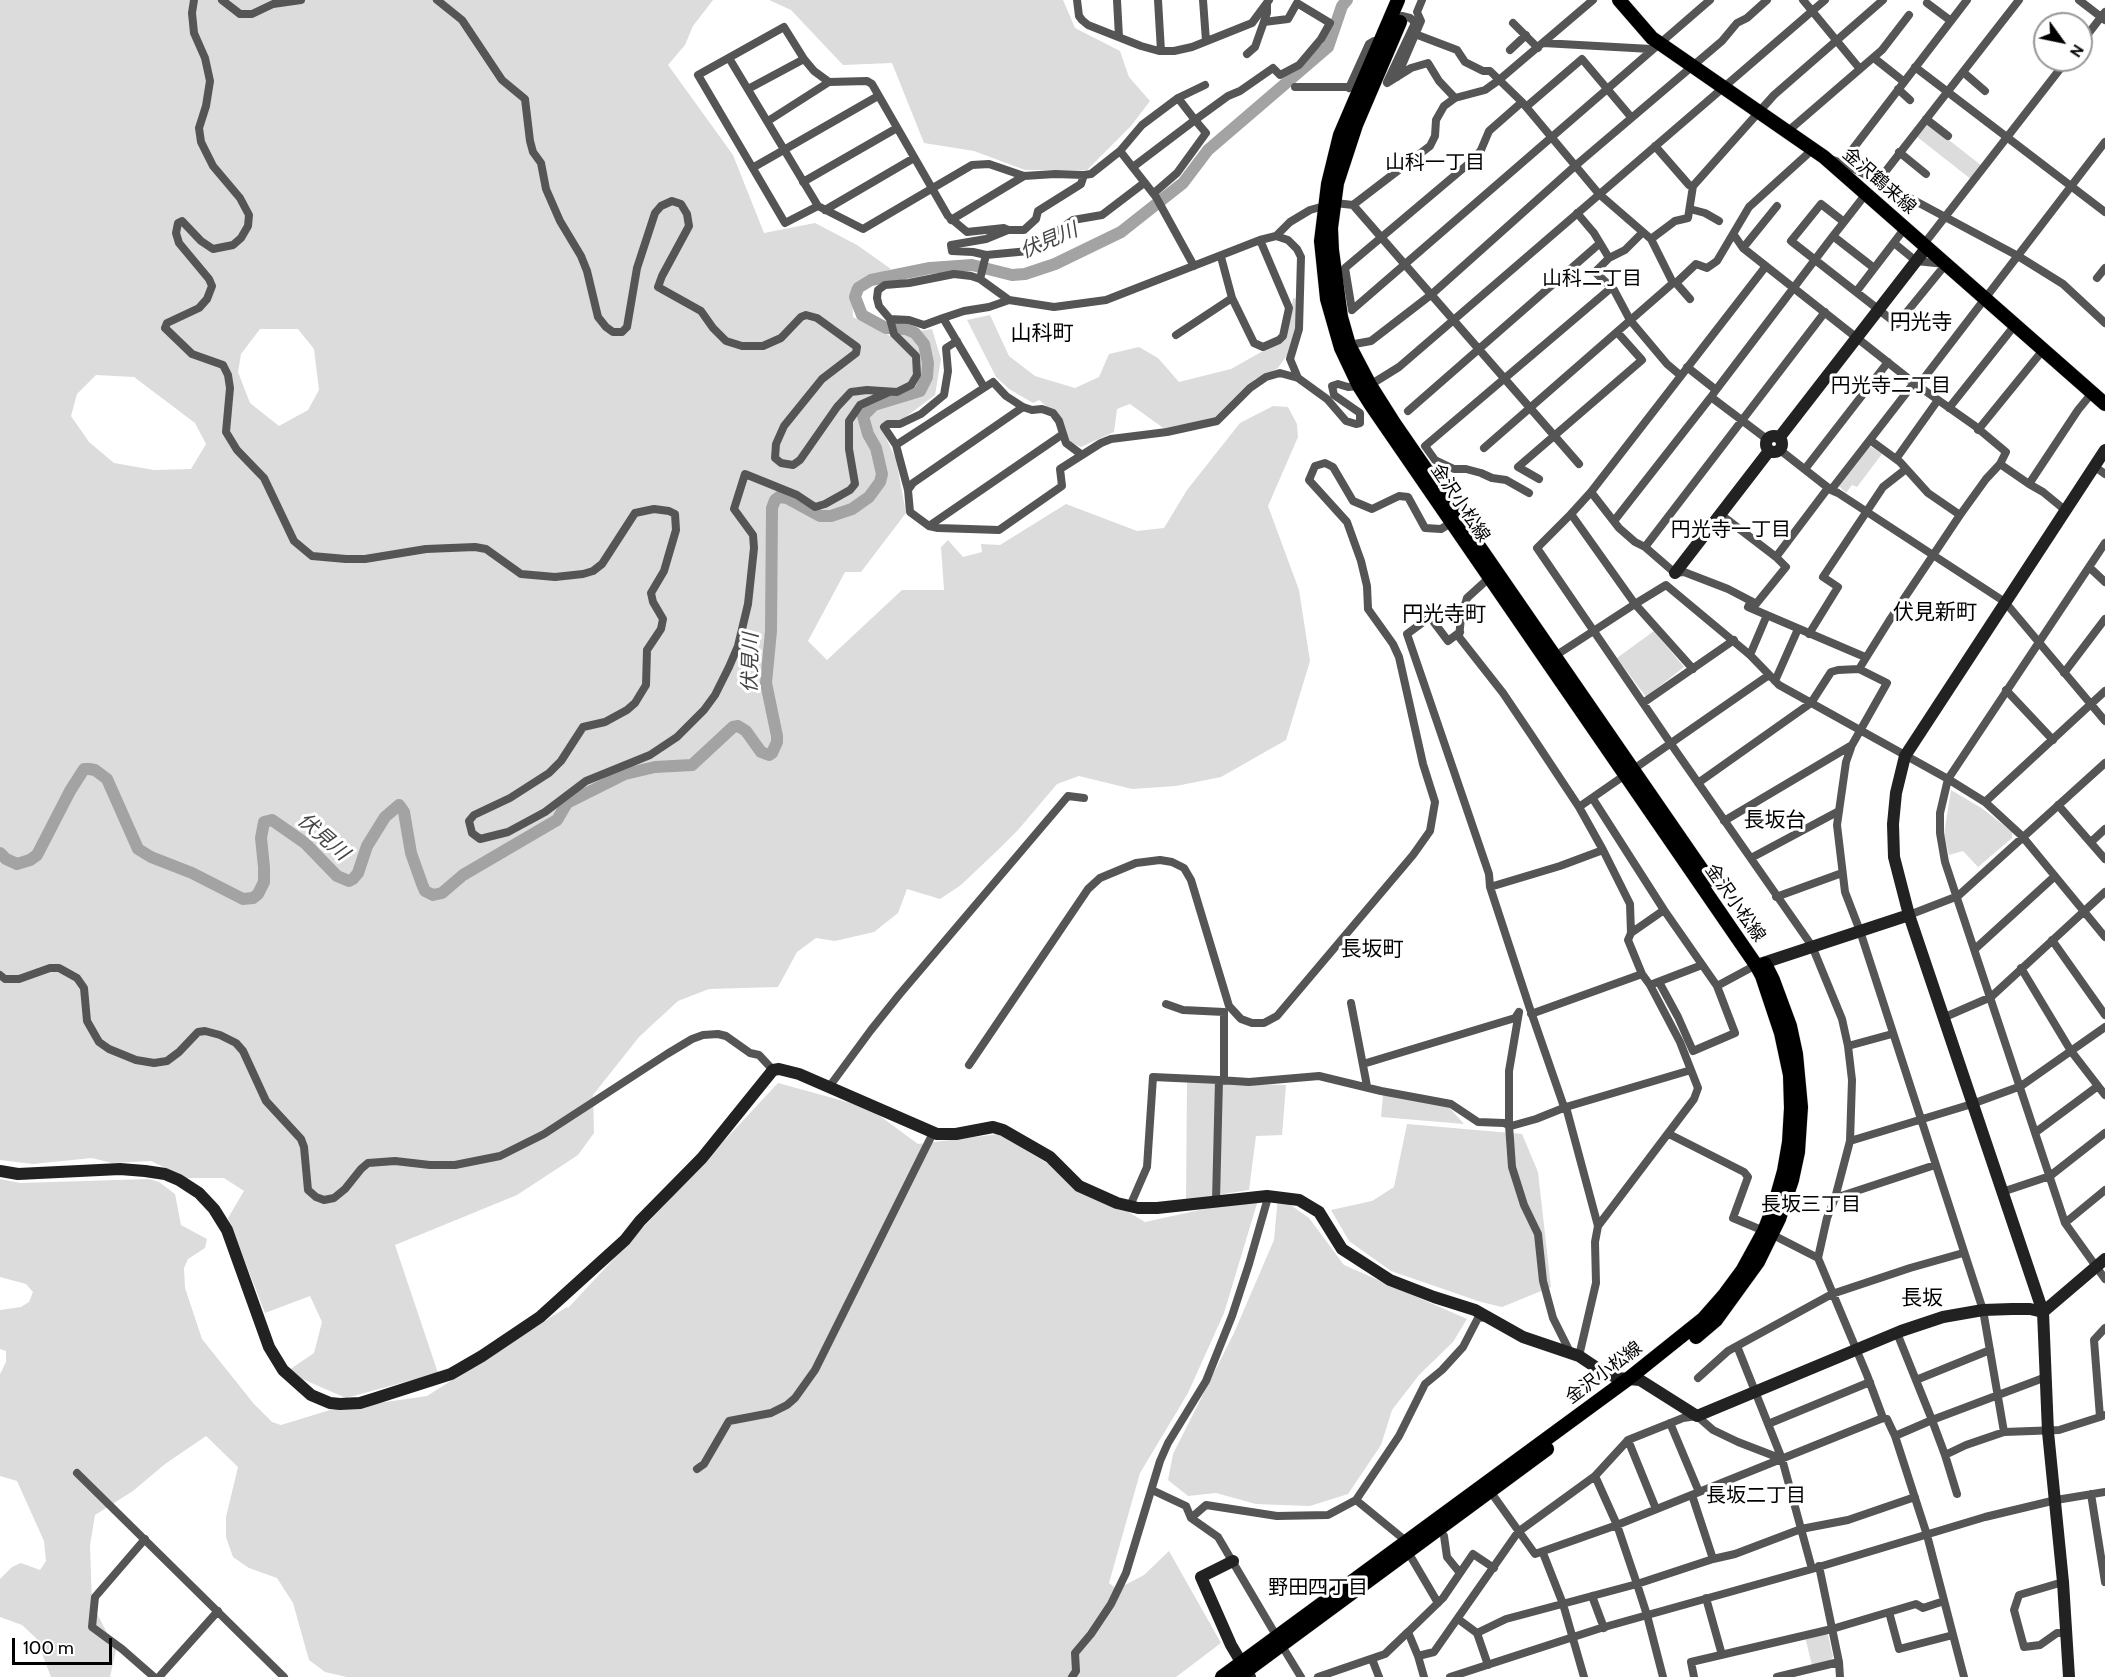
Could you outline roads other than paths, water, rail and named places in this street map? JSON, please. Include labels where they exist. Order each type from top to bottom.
[{"type":"main road","name":"金沢小松線","points":[[1398,0],[1340,135],[1329,204],[1320,241],[1327,299],[1341,348],[1489,578],[1630,773],[1760,963],[1762,976],[1781,1033],[1790,1075],[1791,1097],[1789,1142],[1768,1233],[1725,1294],[1703,1319],[1634,1380],[1490,1491],[1407,1547]]},
{"type":"main road","name":"金沢小松線","points":[[1407,0],[1356,125],[1329,204],[1335,284],[1349,345],[1365,386],[1400,431],[1555,656],[1630,773]]},
{"type":"main road","name":"金沢鶴来線","points":[[1619,0],[1644,31],[1818,153],[2105,404]]},
{"type":"main road","name":"金沢小松線","points":[[1222,1677],[1244,1672],[1279,1641],[1634,1380]]},
{"type":"street","points":[[194,0],[192,13],[194,33],[207,64],[210,81],[200,128],[201,142],[213,166],[240,198],[249,215],[248,226],[241,238],[233,245],[213,249],[201,241],[182,221],[178,223],[176,233],[179,243],[209,279],[212,286],[207,299],[199,308],[167,323],[165,328],[192,354],[224,365],[230,388],[226,432],[237,450],[264,478],[294,541],[312,556],[346,559],[365,559],[426,549],[475,547],[486,549],[521,574],[555,577],[583,574],[593,571],[602,564],[635,513],[654,509],[675,514],[676,530],[664,572],[651,592],[653,602],[663,619],[661,629],[647,650],[646,685],[635,703],[627,710],[605,722],[583,727],[561,761],[549,773],[510,798],[474,815],[468,821],[472,833],[480,839],[508,832],[545,812],[586,781],[650,755],[677,737],[704,710],[715,695],[738,646],[747,604],[754,548],[753,535],[734,509],[745,474],[797,495],[815,507],[850,490],[855,484],[849,442],[849,421],[860,405],[889,392]]},
{"type":"street","points":[[222,0],[240,14],[252,14],[273,4],[301,0]]},
{"type":"street","points":[[437,0],[462,20],[502,80],[525,99],[530,141],[533,152],[541,163],[546,189],[560,221],[581,256],[598,317],[606,327],[613,332],[622,332],[627,327],[637,268],[652,223],[662,206],[672,201],[681,204],[687,214],[689,226],[658,287],[701,311],[726,341],[742,345],[763,346],[781,338],[801,316],[806,315],[816,318],[857,347],[856,352],[822,379],[784,426],[776,444],[775,458],[787,465],[793,465],[800,460],[837,407],[851,392],[904,390],[911,385],[917,375],[916,356],[894,333],[891,321],[879,306],[878,290],[885,285],[909,283],[954,274],[981,278],[1009,300]]},
{"type":"street","points":[[1077,0],[1082,21],[1119,38],[1161,51],[1174,51],[1206,41],[1252,22],[1268,2]]},
{"type":"street","points":[[1117,0],[1119,38]]},
{"type":"street","points":[[1158,0],[1161,51]]},
{"type":"street","points":[[1203,0],[1206,41]]},
{"type":"street","points":[[1397,77],[1421,21],[1417,12],[1422,0]]},
{"type":"street","points":[[891,321],[909,320],[924,325],[964,311],[989,307],[1009,300],[1054,307],[1106,300],[1260,240],[1276,236],[1290,222],[1310,210],[1329,204],[1353,205],[1430,146],[1435,136],[1436,120],[1444,106],[1455,98],[1485,90],[1593,0]]},
{"type":"street","points":[[1631,117],[1607,90],[1582,59],[1489,131],[1481,150],[1473,160],[1346,268],[1352,309],[1551,139],[1607,90],[1660,43],[1710,0]]},
{"type":"street","points":[[1349,345],[1374,339],[1432,294],[1631,117],[1722,41],[1737,23],[1747,18],[1767,0]]},
{"type":"street","points":[[1803,0],[1860,69]]},
{"type":"street","points":[[957,341],[946,348],[948,371],[944,395],[921,414],[900,424],[888,424],[884,428],[896,445],[908,490],[910,512],[929,526],[938,528],[999,530],[1062,486],[1060,469],[1082,455],[1111,439],[1167,432],[1217,421],[1250,388],[1266,377],[1280,373],[1298,378],[1327,399],[1346,421],[1360,423],[1360,413],[1334,395],[1332,386],[1338,384],[1365,386],[1399,367],[1825,0]]},
{"type":"street","points":[[1651,239],[1675,221],[1688,218],[1693,186],[1774,94],[1883,0]]},
{"type":"street","points":[[1842,163],[1967,0]]},
{"type":"street","points":[[1878,181],[2019,0]]},
{"type":"street","points":[[2079,0],[2104,16],[2093,29]]},
{"type":"street","points":[[1247,54],[1255,47],[1267,13],[1268,2]]},
{"type":"street","points":[[1132,167],[1228,96],[1240,91],[1273,68],[1280,75],[1299,65],[1321,39],[1329,22],[1297,3],[1288,19],[1264,22]]},
{"type":"street","points":[[1927,3],[1951,21]]},
{"type":"street","points":[[1787,132],[1882,51],[1910,15]]},
{"type":"street","points":[[1402,16],[1410,18],[1414,21],[1414,25],[1387,83],[1411,68],[1428,63],[1439,81],[1455,98]]},
{"type":"street","points":[[1513,23],[1526,36],[1540,45],[1651,48],[1660,43]]},
{"type":"street","points":[[829,82],[814,71],[804,59],[784,27],[698,75],[785,223],[821,208],[914,158]]},
{"type":"street","points":[[1416,34],[1457,51],[1465,62],[1483,71],[1490,71],[1524,105],[1599,194],[1651,239],[1675,283],[1690,299]]},
{"type":"street","points":[[1510,50],[1526,36]]},
{"type":"street","points":[[1295,87],[1351,87],[1369,44],[1374,41],[1381,42]]},
{"type":"street","points":[[729,58],[821,208],[863,229],[972,165],[989,164],[1024,176],[1091,174],[1120,151],[1142,124],[1178,98],[1204,85]]},
{"type":"street","points":[[1874,58],[1903,81]]},
{"type":"street","points":[[748,89],[804,59]]},
{"type":"street","points":[[1915,67],[2105,212]]},
{"type":"street","points":[[1963,72],[1984,91]]},
{"type":"street","points":[[1555,656],[1666,585],[1916,261],[1946,216],[2058,72]]},
{"type":"street","points":[[768,121],[829,82],[867,81],[872,84],[951,220],[967,232],[1004,228],[1024,230],[1036,219],[1038,210],[1081,184],[1084,175]]},
{"type":"street","points":[[1898,89],[1910,100]]},
{"type":"street","points":[[754,167],[878,96]]},
{"type":"street","points":[[1155,195],[1177,173],[1206,133],[1178,98]]},
{"type":"street","points":[[1926,119],[1948,136]]},
{"type":"street","points":[[803,182],[897,128]]},
{"type":"street","points":[[1776,557],[1985,299],[2105,142]]},
{"type":"street","points":[[1655,146],[1689,185],[1693,186]]},
{"type":"street","points":[[1120,151],[1155,195],[1194,266]]},
{"type":"street","points":[[1899,152],[1926,174]]},
{"type":"street","points":[[1484,448],[1696,264],[1707,268],[1717,261],[1749,207],[1818,153],[1946,216],[2018,256],[2063,284],[2105,323]]},
{"type":"street","points":[[951,220],[1024,176]]},
{"type":"street","points":[[1008,230],[986,239],[951,245],[952,251],[973,252],[986,258],[1029,251],[1073,220],[1102,215],[1144,183]]},
{"type":"street","points":[[1614,521],[1866,195]]},
{"type":"street","points":[[1844,222],[1821,204],[1791,241],[1898,324],[1946,264]]},
{"type":"street","points":[[1353,205],[1580,464]]},
{"type":"street","points":[[1743,248],[1777,207]]},
{"type":"street","points":[[1690,209],[1719,220]]},
{"type":"street","points":[[1577,213],[1594,233],[1609,258]]},
{"type":"street","points":[[1856,291],[1905,228]]},
{"type":"street","points":[[1642,233],[1625,250],[1609,258],[1595,272],[1611,288],[1630,320],[1667,364],[1680,375]]},
{"type":"street","points":[[1734,235],[1743,248],[2006,452],[2000,464],[1960,515],[1859,669]]},
{"type":"street","points":[[1276,236],[1288,240],[1301,257],[1299,329],[1290,359],[1298,378]]},
{"type":"street","points":[[1833,236],[1874,268]]},
{"type":"street","points":[[1221,257],[1232,298],[1254,343],[1263,346],[1279,340],[1289,308],[1260,240]]},
{"type":"street","points":[[1894,243],[1916,261],[1946,264]]},
{"type":"street","points":[[1408,411],[1599,244]]},
{"type":"street","points":[[981,278],[986,258]]},
{"type":"street","points":[[1766,266],[1591,492],[1538,548],[1776,897],[1812,946],[1842,1019],[1848,1046],[1852,1087],[1850,1141],[1835,1198],[1827,1218],[1818,1258],[1883,1418],[1887,1419],[1895,1436],[1927,1534],[1964,1677]]},
{"type":"street","points":[[2097,278],[2105,268]]},
{"type":"street","points":[[1529,493],[1506,480],[1466,469],[1454,469],[1435,460],[1425,446],[1611,288]]},
{"type":"street","points":[[1176,335],[1232,298]]},
{"type":"street","points":[[1645,547],[1825,312]]},
{"type":"street","points":[[943,318],[984,387]]},
{"type":"street","points":[[1949,408],[2015,325]]},
{"type":"street","points":[[1539,479],[1518,467],[1642,360],[1617,332]]},
{"type":"street","points":[[1978,430],[2043,350]]},
{"type":"street","points":[[1805,469],[1888,362]]},
{"type":"street","points":[[1687,367],[1741,419],[1829,489],[1867,511],[2005,602],[2105,721]]},
{"type":"street","points":[[896,445],[993,382],[1006,396],[1023,407],[1053,413],[1059,421],[1066,443],[1082,455]]},
{"type":"street","points":[[2029,484],[2078,410],[2092,393]]},
{"type":"street","points":[[1896,459],[1938,400]]},
{"type":"street","points":[[908,490],[913,483],[1023,407]]},
{"type":"street","points":[[929,526],[1063,434]]},
{"type":"street","points":[[1870,440],[1896,459],[1928,493],[1960,515]]},
{"type":"street","points":[[2069,1677],[2056,1500],[2048,1432],[2043,1312],[1910,915],[1894,857],[1893,824],[1896,793],[1905,756],[2065,510],[2100,470],[2105,450]]},
{"type":"street","points":[[969,1065],[1088,890],[1100,878],[1136,863],[1160,860],[1172,862],[1184,868],[1191,880],[1229,1006],[1241,1019],[1252,1023],[1264,1023],[1277,1016],[1390,885],[1431,831],[1435,802],[1423,764],[1399,657],[1393,644],[1368,609],[1367,586],[1361,561],[1347,522],[1309,480],[1315,466],[1325,463],[1333,467],[1353,501],[1372,509],[1398,496],[1408,497],[1425,528],[1441,529],[1451,522]]},
{"type":"street","points":[[2000,464],[2043,492],[2065,510]]},
{"type":"street","points":[[1809,634],[1838,587],[1823,577],[1883,487],[1906,469]]},
{"type":"street","points":[[1591,492],[1614,521],[1635,542],[1645,547],[1675,573],[1684,572],[1728,588],[1756,604],[1786,567],[1720,514]]},
{"type":"street","points":[[1571,514],[1635,604],[1693,669]]},
{"type":"street","points":[[2105,543],[1948,779],[1940,813],[1940,833],[1945,862],[2066,1223],[2101,1263],[2105,1280]]},
{"type":"street","points":[[2089,567],[2105,582]]},
{"type":"street","points":[[1489,578],[1467,598],[1461,618],[1459,637],[1503,693],[1579,807],[1603,850],[1630,904],[1631,933],[1628,940],[1642,974],[1680,1042],[1698,1088],[1694,1099],[1598,1226]]},
{"type":"street","points":[[1666,585],[1734,640],[1772,678],[1859,731],[1948,779],[1985,802],[2022,836],[2105,937]]},
{"type":"street","points":[[1751,601],[1748,607],[1865,657]]},
{"type":"street","points":[[1750,655],[1767,615]]},
{"type":"street","points":[[1460,632],[1448,641],[1430,617],[1407,634],[1489,874],[1490,887],[1530,1010],[1566,1107],[1598,1226],[1596,1283],[1574,1354]]},
{"type":"street","points":[[2064,673],[2105,619]]},
{"type":"street","points":[[1579,807],[1772,678],[1798,629]]},
{"type":"street","points":[[1643,703],[1734,640]]},
{"type":"street","points":[[1698,783],[1811,703],[1832,672],[1859,669],[1887,683],[1859,731],[1846,762],[1837,825],[1842,873],[1845,892],[1860,931],[1983,1310],[2004,1432]]},
{"type":"street","points":[[2006,690],[2053,740]]},
{"type":"street","points":[[1985,802],[2105,691]]},
{"type":"street","points":[[1724,821],[1852,745]]},
{"type":"street","points":[[1717,986],[1760,963],[1910,915],[1958,896],[2105,763]]},
{"type":"street","points":[[829,1087],[870,1030],[1068,796],[1084,798]]},
{"type":"street","points":[[1593,799],[1664,910],[1717,986],[1734,1033],[1693,1051],[1659,982]]},
{"type":"street","points":[[2058,805],[2105,859]]},
{"type":"street","points":[[1751,858],[1839,811]]},
{"type":"street","points":[[2091,842],[2105,829]]},
{"type":"street","points":[[1490,887],[1560,866],[1603,850]]},
{"type":"street","points":[[1776,897],[1842,873]]},
{"type":"street","points":[[1975,949],[2055,876]]},
{"type":"street","points":[[1945,1017],[1991,997],[2105,892]]},
{"type":"street","points":[[1631,933],[1664,910]]},
{"type":"street","points":[[2052,940],[2105,1016]]},
{"type":"street","points":[[1650,986],[1702,965]]},
{"type":"street","points":[[0,975],[5,979],[19,979],[50,968],[59,968],[77,978],[84,988],[87,1021],[99,1042],[109,1050],[136,1060],[154,1063],[167,1061],[198,1032],[205,1031],[220,1035],[236,1043],[243,1051],[266,1101],[301,1139],[304,1147],[308,1190],[324,1200],[334,1198],[345,1189],[368,1163],[395,1161],[455,1165],[501,1156],[544,1134],[692,1039],[703,1035],[718,1034],[726,1036],[750,1053],[759,1055],[773,1070],[788,1071],[829,1087],[933,1133],[944,1136],[993,1127],[1002,1130],[1050,1157],[1079,1186],[1103,1198],[1130,1206],[1157,1208],[1267,1196],[1299,1200],[1319,1212],[1342,1249],[1390,1280],[1475,1310],[1524,1336],[1574,1354],[1614,1377],[1634,1380],[1697,1416],[1713,1430],[1782,1459]]},
{"type":"street","points":[[2021,968],[2071,1051],[2105,1095]]},
{"type":"street","points":[[1363,1064],[1515,1018],[1522,1009],[1530,1010],[1642,974]]},
{"type":"street","points":[[1351,1003],[1367,1086]]},
{"type":"street","points":[[1166,1004],[1183,1010],[1224,1012],[1216,1200]]},
{"type":"street","points":[[1519,1012],[1509,1071],[1512,1167],[1524,1204],[1538,1234],[1545,1290],[1553,1318],[1574,1354]]},
{"type":"street","points":[[1850,1141],[1972,1104],[2020,1086],[2105,1027]]},
{"type":"street","points":[[1848,1046],[1892,1034]]},
{"type":"street","points":[[0,1171],[18,1174],[120,1169],[165,1174],[189,1186],[203,1197],[222,1220],[269,1347],[283,1370],[300,1388],[321,1400],[340,1404],[360,1403],[437,1379],[462,1368],[540,1317],[625,1240],[640,1221],[702,1158],[773,1070]]},
{"type":"street","points":[[1130,1206],[1147,1167],[1153,1077],[1249,1082],[1319,1076],[1381,1091],[1451,1104],[1478,1122],[1504,1123],[1511,1126],[1566,1107],[1691,1070]]},
{"type":"street","points":[[2036,1132],[2098,1086]]},
{"type":"street","points":[[697,1469],[704,1464],[729,1421],[771,1413],[787,1406],[815,1370],[933,1133]]},
{"type":"street","points":[[2002,1192],[2050,1176],[2105,1133]]},
{"type":"street","points":[[1668,1134],[1744,1172],[1748,1177],[1734,1218],[1818,1258]]},
{"type":"street","points":[[1835,1198],[1935,1165]]},
{"type":"street","points":[[2066,1223],[2105,1190]]},
{"type":"street","points":[[1072,1677],[1076,1671],[1075,1653],[1111,1604],[1126,1573],[1168,1443],[1206,1381],[1232,1316],[1268,1202],[1267,1196]]},
{"type":"street","points":[[1698,1378],[1728,1351],[1832,1294],[1963,1253]]},
{"type":"street","points":[[2043,1312],[2101,1263]]},
{"type":"street","points":[[1418,1656],[1434,1652],[1518,1532],[1595,1476],[1628,1440],[1670,1423],[1697,1416],[1754,1390],[1943,1317],[1983,1310],[2030,1309],[2043,1312]]},
{"type":"street","points":[[1191,1518],[1206,1505],[1277,1516],[1328,1515],[1356,1500],[1399,1436],[1425,1383],[1442,1370],[1459,1352],[1478,1318],[1488,1317]]},
{"type":"street","points":[[1945,1455],[2004,1432],[2048,1432],[2102,1416],[2094,1340],[2105,1328]]},
{"type":"street","points":[[1897,1333],[1932,1420],[1957,1494]]},
{"type":"street","points":[[1737,1346],[1782,1459],[1832,1629],[1840,1677]]},
{"type":"street","points":[[1916,1380],[1990,1350]]},
{"type":"street","points":[[1895,1436],[2046,1377]]},
{"type":"street","points":[[1768,1424],[1870,1382]]},
{"type":"street","points":[[1490,1491],[1535,1554],[1543,1553],[1883,1418]]},
{"type":"street","points":[[1670,1423],[1696,1494],[1713,1558]]},
{"type":"street","points":[[1628,1440],[1656,1509]]},
{"type":"street","points":[[77,1473],[284,1677]]},
{"type":"street","points":[[1595,1476],[1617,1525],[1637,1584],[1663,1677]]},
{"type":"street","points":[[1152,1490],[1186,1506],[1191,1518],[1218,1537],[1301,1677]]},
{"type":"street","points":[[1450,1677],[1647,1615],[1985,1517],[2056,1500],[2105,1492]]},
{"type":"street","points":[[2091,1494],[2105,1582]]},
{"type":"street","points":[[1477,1633],[1506,1619],[1637,1584],[1713,1558],[1735,1554],[1801,1529],[1848,1521],[1915,1497]]},
{"type":"street","points":[[1356,1500],[1407,1547],[1438,1603]]},
{"type":"street","points":[[1444,1536],[1448,1557],[1460,1573]]},
{"type":"street","points":[[145,1539],[95,1597],[92,1627],[154,1677]]},
{"type":"street","points":[[1543,1553],[1574,1637],[1584,1677]]},
{"type":"street","points":[[1318,1677],[1385,1654],[1438,1603],[1473,1554],[1494,1568]]},
{"type":"street","points":[[1233,1562],[1201,1577],[1244,1672]]},
{"type":"street","points":[[2063,1582],[2019,1595],[2014,1610],[2024,1647],[2040,1645],[2057,1634],[2065,1633]]},
{"type":"street","points":[[1592,1596],[1604,1628]]},
{"type":"street","points":[[1706,1598],[1722,1655]]},
{"type":"street","points":[[1694,1677],[1691,1662],[1832,1629],[1916,1604],[1923,1608],[1944,1601]]},
{"type":"street","points":[[159,1677],[218,1611]]},
{"type":"street","points":[[1889,1612],[1899,1649],[1953,1635]]},
{"type":"street","points":[[1458,1620],[1477,1633],[1487,1677]]},
{"type":"street","points":[[1408,1632],[1424,1677]]},
{"type":"street","points":[[1372,1659],[1379,1677]]},
{"type":"street","points":[[1777,1677],[1839,1662]]},
{"type":"waterway","name":"伏見川","points":[[0,853],[17,864],[37,855],[70,791],[84,769],[89,769],[95,770],[107,779],[138,849],[243,899],[253,898],[258,894],[264,882],[261,838],[264,822],[272,820],[305,843],[337,876],[349,881],[358,873],[367,846],[385,817],[399,805],[404,812],[411,853],[422,884],[425,891],[433,895],[442,893],[463,875],[557,820],[567,803],[625,774],[655,767],[692,765],[733,727],[738,726],[746,731],[761,752],[769,755],[777,742],[766,683],[771,631],[772,508],[775,500],[779,497],[787,498],[820,516],[831,516],[852,509],[869,497],[880,482],[882,474],[876,448],[868,434],[863,416],[874,405],[920,391],[927,377],[928,363],[924,344],[915,333],[906,329],[886,328],[862,315],[855,297],[858,288],[871,280],[930,268],[972,265],[1012,275],[1025,274],[1055,264],[1121,232],[1183,183],[1208,150],[1328,47],[1342,6],[1347,0]]},
{"type":"district","name":"山科一丁目","points":[[1435,163]]},
{"type":"district","name":"山科二丁目","points":[[1592,279]]},
{"type":"district","name":"円光寺","points":[[1921,323]]},
{"type":"district","name":"山科町","points":[[1042,334]]},
{"type":"district","name":"円光寺二丁目","points":[[1891,386]]},
{"type":"district","name":"円光寺一丁目","points":[[1731,530]]},
{"type":"district","name":"伏見新町","points":[[1935,613]]},
{"type":"district","name":"円光寺町","points":[[1444,615]]},
{"type":"district","name":"長坂台","points":[[1775,821]]},
{"type":"district","name":"長坂町","points":[[1372,950]]},
{"type":"district","name":"長坂三丁目","points":[[1811,1205]]},
{"type":"district","name":"長坂","points":[[1922,1299]]},
{"type":"district","name":"長坂二丁目","points":[[1756,1496]]},
{"type":"district","name":"野田四丁目","points":[[1318,1588]]}]
